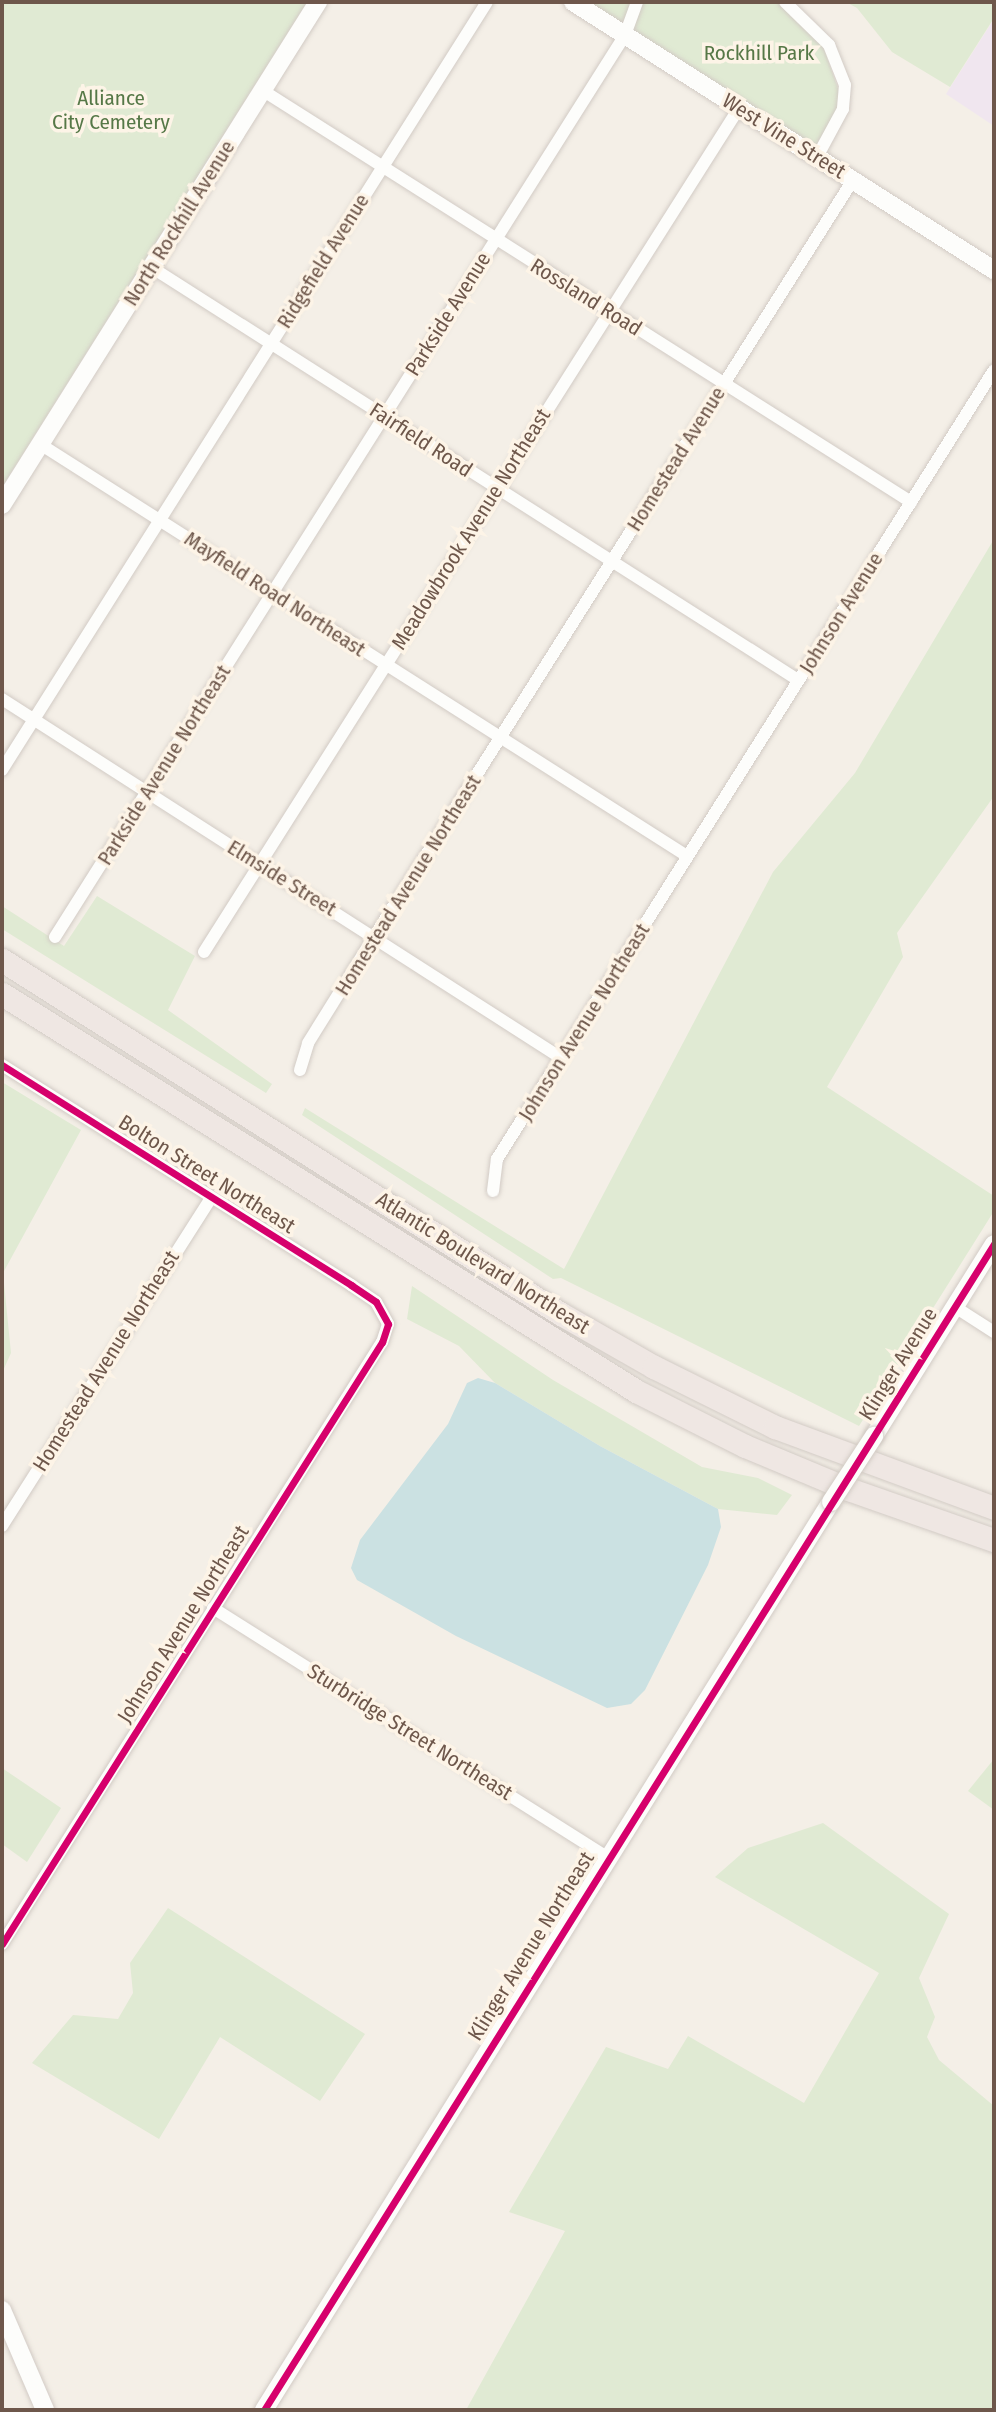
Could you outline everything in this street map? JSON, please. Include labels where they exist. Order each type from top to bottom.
[{"type":"highway","name":"Atlantic Boulevard Northeast","points":[[2,960],[550,1306],[654,1367],[775,1427],[994,1508]]},
{"type":"highway","name":"Atlantic Boulevard Northeast","points":[[2,995],[636,1391],[780,1461],[898,1509],[994,1539]]},
{"type":"street","name":"North Rockhill Avenue","points":[[2,505],[318,2]]},
{"type":"street","name":"Ridgefield Avenue","points":[[2,770],[487,2]]},
{"type":"street","name":"West Vine Street","points":[[573,2],[994,270]]},
{"type":"street","name":"Parkside Avenue","points":[[273,593],[625,35],[637,2]]},
{"type":"street","points":[[785,2],[829,45],[845,85],[843,109],[817,157]]},
{"type":"street","name":"Rossland Road","points":[[262,90],[911,502]]},
{"type":"street","name":"Meadowbrook Avenue Northeast","points":[[204,951],[739,108]]},
{"type":"street","name":"Homestead Avenue","points":[[501,738],[853,180]]},
{"type":"street","name":"Fairfield Road","points":[[151,267],[798,680]]},
{"type":"street","name":"Johnson Avenue","points":[[687,856],[994,370]]},
{"type":"street","name":"Mayfield Road Northeast","points":[[40,444],[687,856]]},
{"type":"street","name":"Parkside Avenue Northeast","points":[[55,937],[273,593]]},
{"type":"street","name":"Elmside Street","points":[[2,699],[561,1058]]},
{"type":"street","name":"Homestead Avenue Northeast","points":[[300,1070],[308,1043],[501,738]]},
{"type":"street","name":"Johnson Avenue Northeast","points":[[493,1191],[497,1159],[687,856]]},
{"type":"street","name":"Bolton Street Northeast","points":[[2,1065],[370,1298],[387,1320]]},
{"type":"street","name":"Homestead Avenue Northeast","points":[[2,1526],[211,1198]]},
{"type":"street","name":"Klinger Avenue","points":[[831,1502],[994,1244]]},
{"type":"street","points":[[955,1307],[994,1332]]},
{"type":"street","name":"Johnson Avenue Northeast","points":[[2,1944],[382,1342],[387,1320]]},
{"type":"street","name":"Klinger Avenue Northeast","points":[[264,2410],[831,1502]]},
{"type":"street","name":"Sturbridge Street Northeast","points":[[213,1608],[607,1857]]},
{"type":"street","points":[[2,2310],[42,2409]]},
{"type":"shaded area","points":[[994,19],[994,126],[946,94]]},
{"type":"shaded area","points":[[478,1378],[495,1383],[600,1446],[718,1509],[721,1527],[708,1565],[645,1690],[631,1704],[607,1708],[456,1636],[357,1580],[351,1568],[360,1540],[448,1424],[467,1383]]},
{"type":"green space","name":"Alliance City Cemetery","points":[[2,2],[307,2],[2,487]]},
{"type":"green space","name":"Rockhill Park","points":[[584,2],[778,2],[820,38],[842,100],[815,149]]},
{"type":"green space","points":[[846,2],[994,2],[994,18],[950,87],[892,52],[857,8]]},
{"type":"green space","points":[[994,539],[994,796],[897,933],[903,957],[827,1087],[994,1196],[994,1211],[859,1426],[561,1278],[553,1279],[302,1115],[305,1108],[564,1269],[773,872],[855,773]]},
{"type":"green space","points":[[97,896],[195,956],[168,1010],[272,1084],[266,1093],[2,929],[2,906],[64,946]]},
{"type":"green space","points":[[2,1082],[81,1130],[3,1273],[11,1353],[2,1373]]},
{"type":"green space","points":[[412,1286],[553,1380],[702,1467],[758,1478],[792,1495],[777,1515],[718,1509],[600,1446],[495,1383],[459,1346],[407,1319]]},
{"type":"green space","points":[[994,1759],[994,1810],[968,1791]]},
{"type":"green space","points":[[2,1768],[61,1808],[27,1862],[2,1844]]},
{"type":"green space","points":[[823,1823],[949,1914],[919,1978],[935,2017],[927,2037],[939,2060],[994,2106],[994,2410],[466,2410],[565,2231],[509,2212],[606,2047],[668,2069],[688,2036],[804,2103],[879,1973],[715,1877],[748,1848]]},
{"type":"green space","points":[[168,1908],[365,2034],[320,2101],[220,2037],[159,2139],[32,2063],[73,2015],[118,2019],[133,1993],[130,1963]]},
{"type":"cycle path","points":[[2,1065],[351,1285],[376,1302],[388,1324],[382,1342],[2,1944]]},
{"type":"cycle path","points":[[264,2410],[994,1244]]}]
